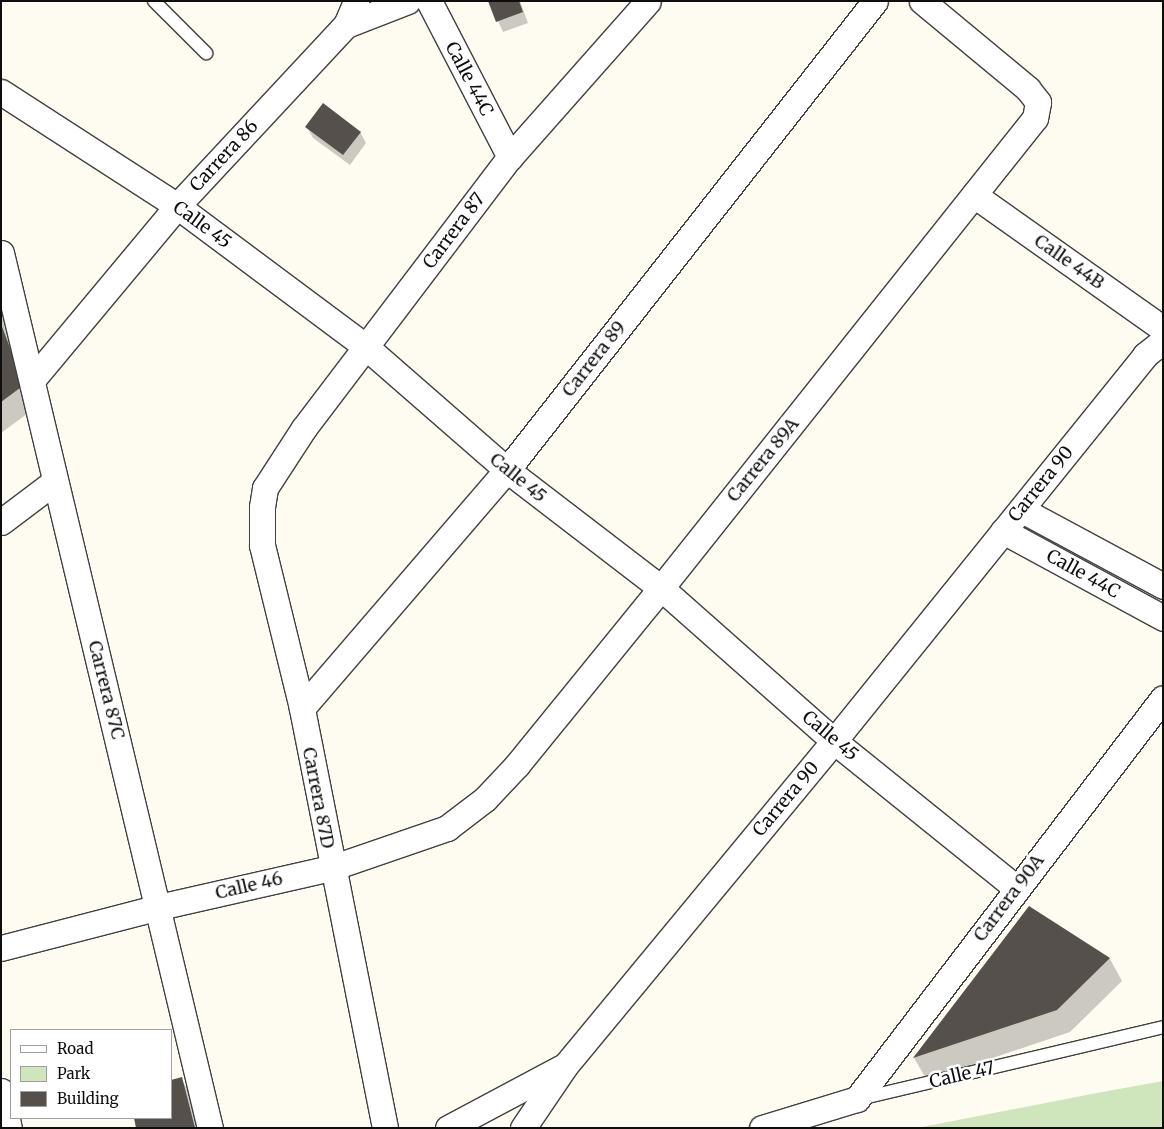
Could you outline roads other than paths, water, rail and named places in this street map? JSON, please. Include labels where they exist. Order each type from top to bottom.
[{"type":"street","name":"Carrera 86","points":[[33,379],[177,206],[346,25],[356,1]]},
{"type":"street","points":[[346,25],[408,1]]},
{"type":"street","name":"Calle 44C","points":[[429,1],[510,158]]},
{"type":"street","name":"Carrera 87","points":[[274,471],[510,158],[648,1]]},
{"type":"street","name":"Carrera 89","points":[[302,708],[507,470],[875,1]]},
{"type":"street","name":"Carrera 89A","points":[[485,799],[517,765],[660,588],[1035,118],[1038,102],[1028,89],[922,1]]},
{"type":"street","name":"Calle 45","points":[[1,92],[177,206],[366,347],[507,470],[660,588],[834,741],[1016,888]]},
{"type":"street","name":"Calle 44B","points":[[974,195],[1158,333]]},
{"type":"street","name":"Carrera 87C","points":[[1,253],[33,379],[54,482],[159,906],[210,1128]]},
{"type":"street","name":"Carrera 90","points":[[523,1128],[565,1066],[1022,510],[1158,333]]},
{"type":"street","name":"Carrera 87D","points":[[274,471],[265,488],[262,507],[262,545],[302,708],[332,868],[385,1128]]},
{"type":"street","points":[[1,522],[54,482]]},
{"type":"street","name":"Calle 44C","points":[[1022,510],[1163,586]]},
{"type":"street","name":"Calle 44C","points":[[1003,531],[1163,618]]},
{"type":"street","name":"Carrera 90A","points":[[858,1100],[1016,888],[1163,698]]},
{"type":"street","name":"Calle 46","points":[[1,948],[159,906],[332,868],[447,828],[485,799]]},
{"type":"street","points":[[448,1128],[565,1066]]},
{"type":"street","points":[[1,1091],[9,1128]]},
{"type":"street","name":"Calle 47","points":[[762,1128],[858,1100]]},
{"type":"lane","points":[[154,1],[206,53]]},
{"type":"lane","name":"Calle 47","points":[[858,1100],[1163,1027]]}]
